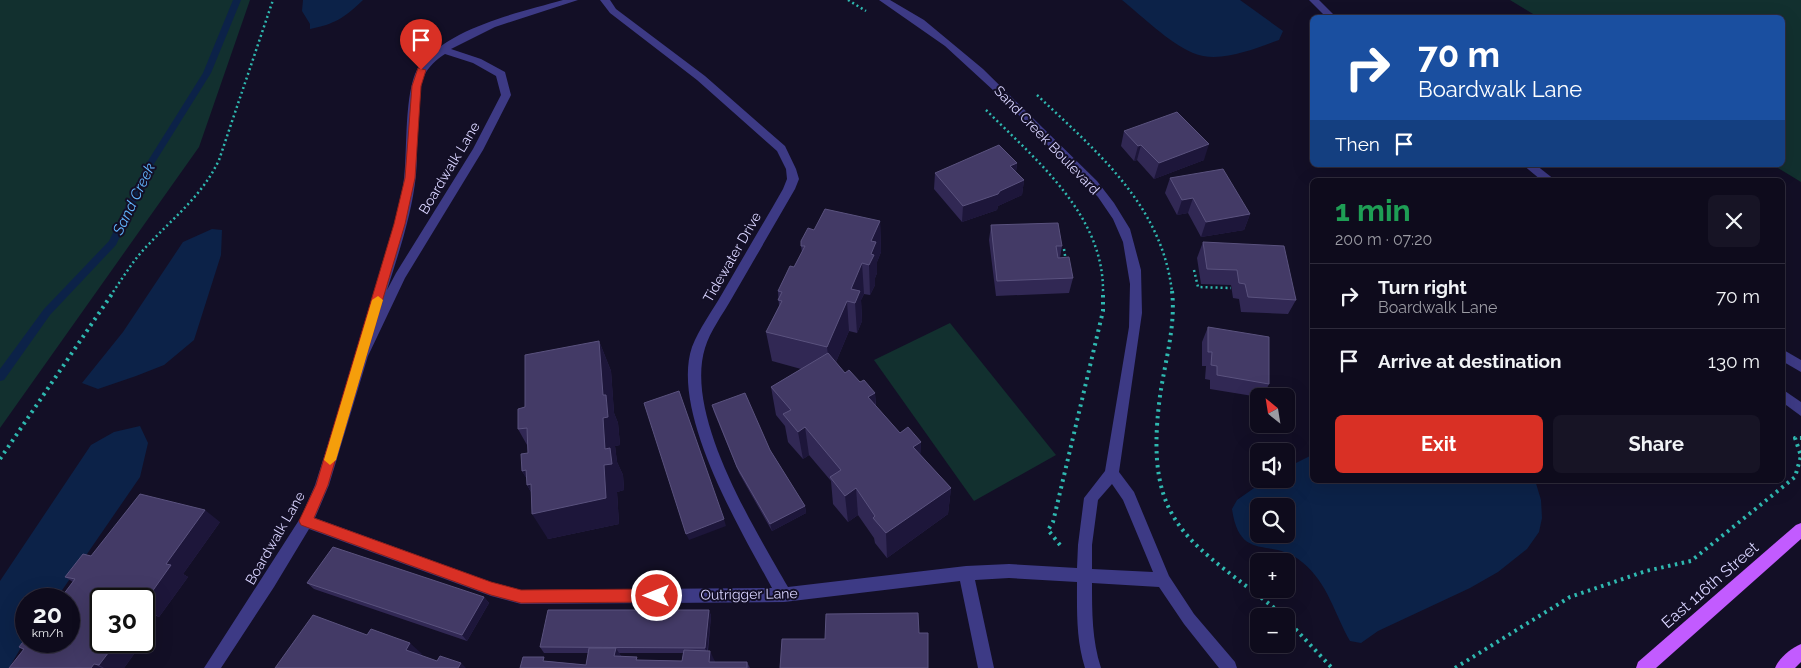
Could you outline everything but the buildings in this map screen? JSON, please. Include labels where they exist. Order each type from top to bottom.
[{"type":"main road","name":"East 116th Street","points":[[1644,668],[1801,530]]},
{"type":"main road","points":[[1783,668],[1801,652]]},
{"type":"street","name":"Boardwalk Lane","points":[[212,668],[269,582],[306,521],[322,485],[400,224],[410,178],[417,86],[421,70],[461,38],[573,0]]},
{"type":"street","name":"Tidewater Drive","points":[[605,0],[613,11],[729,101],[781,149],[791,169],[793,179],[789,190],[706,332],[698,349],[695,367],[696,393],[704,427],[727,487],[784,595]]},
{"type":"street","name":"Sand Creek Boulevard","points":[[884,0],[931,30],[1007,97],[1096,188],[1123,228],[1134,265],[1136,320],[1112,473]]},
{"type":"street","points":[[1314,0],[1330,15]]},
{"type":"street","name":"Boardwalk Lane","points":[[362,356],[400,276],[478,150],[506,95],[501,74],[477,60],[444,50]]},
{"type":"street","points":[[1531,167],[1546,178]]},
{"type":"street","points":[[1785,356],[1801,367]]},
{"type":"street","points":[[1785,397],[1801,410]]},
{"type":"street","points":[[1093,668],[1088,652],[1084,623],[1084,545],[1091,498],[1112,473],[1129,496],[1162,580],[1189,619],[1229,668]]},
{"type":"street","name":"Outrigger Lane","points":[[306,521],[491,589],[521,597],[784,595],[966,573],[1010,571],[1162,580]]},
{"type":"street","points":[[966,573],[986,668]]},
{"type":"path","points":[[0,459],[135,260],[148,244],[193,202],[211,176],[220,160],[273,0]]},
{"type":"path","points":[[848,0],[873,16]]},
{"type":"path","points":[[982,106],[1074,203],[1090,230],[1100,257],[1104,277],[1103,311],[1053,522],[1048,530],[1084,575]]},
{"type":"path","points":[[1060,262],[1066,262],[1064,249]]},
{"type":"path","points":[[1194,270],[1198,286],[1231,288]]},
{"type":"path","points":[[1455,668],[1570,596],[1646,571],[1691,561],[1795,477],[1801,456],[1796,438],[1801,438]]},
{"type":"path","points":[[1295,629],[1332,668]]},
{"type":"green space","points":[[0,0],[250,0],[199,147],[0,428]]},
{"type":"green space","points":[[1510,0],[1801,0],[1801,182],[1776,167],[1785,167],[1785,15],[1535,15]]},
{"type":"green space","points":[[950,323],[1056,455],[974,501],[874,360]]},
{"type":"water","points":[[303,0],[363,0],[339,19],[310,29],[310,24],[302,11]]},
{"type":"water","points":[[1122,0],[1240,0],[1283,31],[1279,40],[1248,51],[1225,56],[1203,56],[1193,53],[1174,42]]},
{"type":"water","points":[[212,229],[222,230],[221,255],[194,340],[164,365],[136,376],[98,389],[82,383],[123,332],[183,242]]},
{"type":"water","points":[[140,426],[148,443],[140,477],[64,588],[15,588],[15,653],[18,653],[9,668],[0,668],[0,581],[91,445],[114,432]]},
{"type":"water","points":[[1310,456],[1310,483],[1536,483],[1541,500],[1542,518],[1539,532],[1527,549],[1498,572],[1470,588],[1378,631],[1361,643],[1350,641],[1318,579],[1311,570],[1295,558],[1295,553],[1286,553],[1258,546],[1249,543],[1242,537],[1236,526],[1232,509],[1237,500],[1254,488],[1295,488],[1295,464]]},
{"type":"waterway","name":"Sand Creek","points":[[0,377],[47,312],[113,243],[150,164],[207,73],[237,0]]},
{"type":"slow traffic","points":[[330,460],[378,300]]},
{"type":"route","points":[[421,70],[417,86],[410,178],[400,224],[322,485],[306,521],[491,589],[521,597],[657,596]]}]
